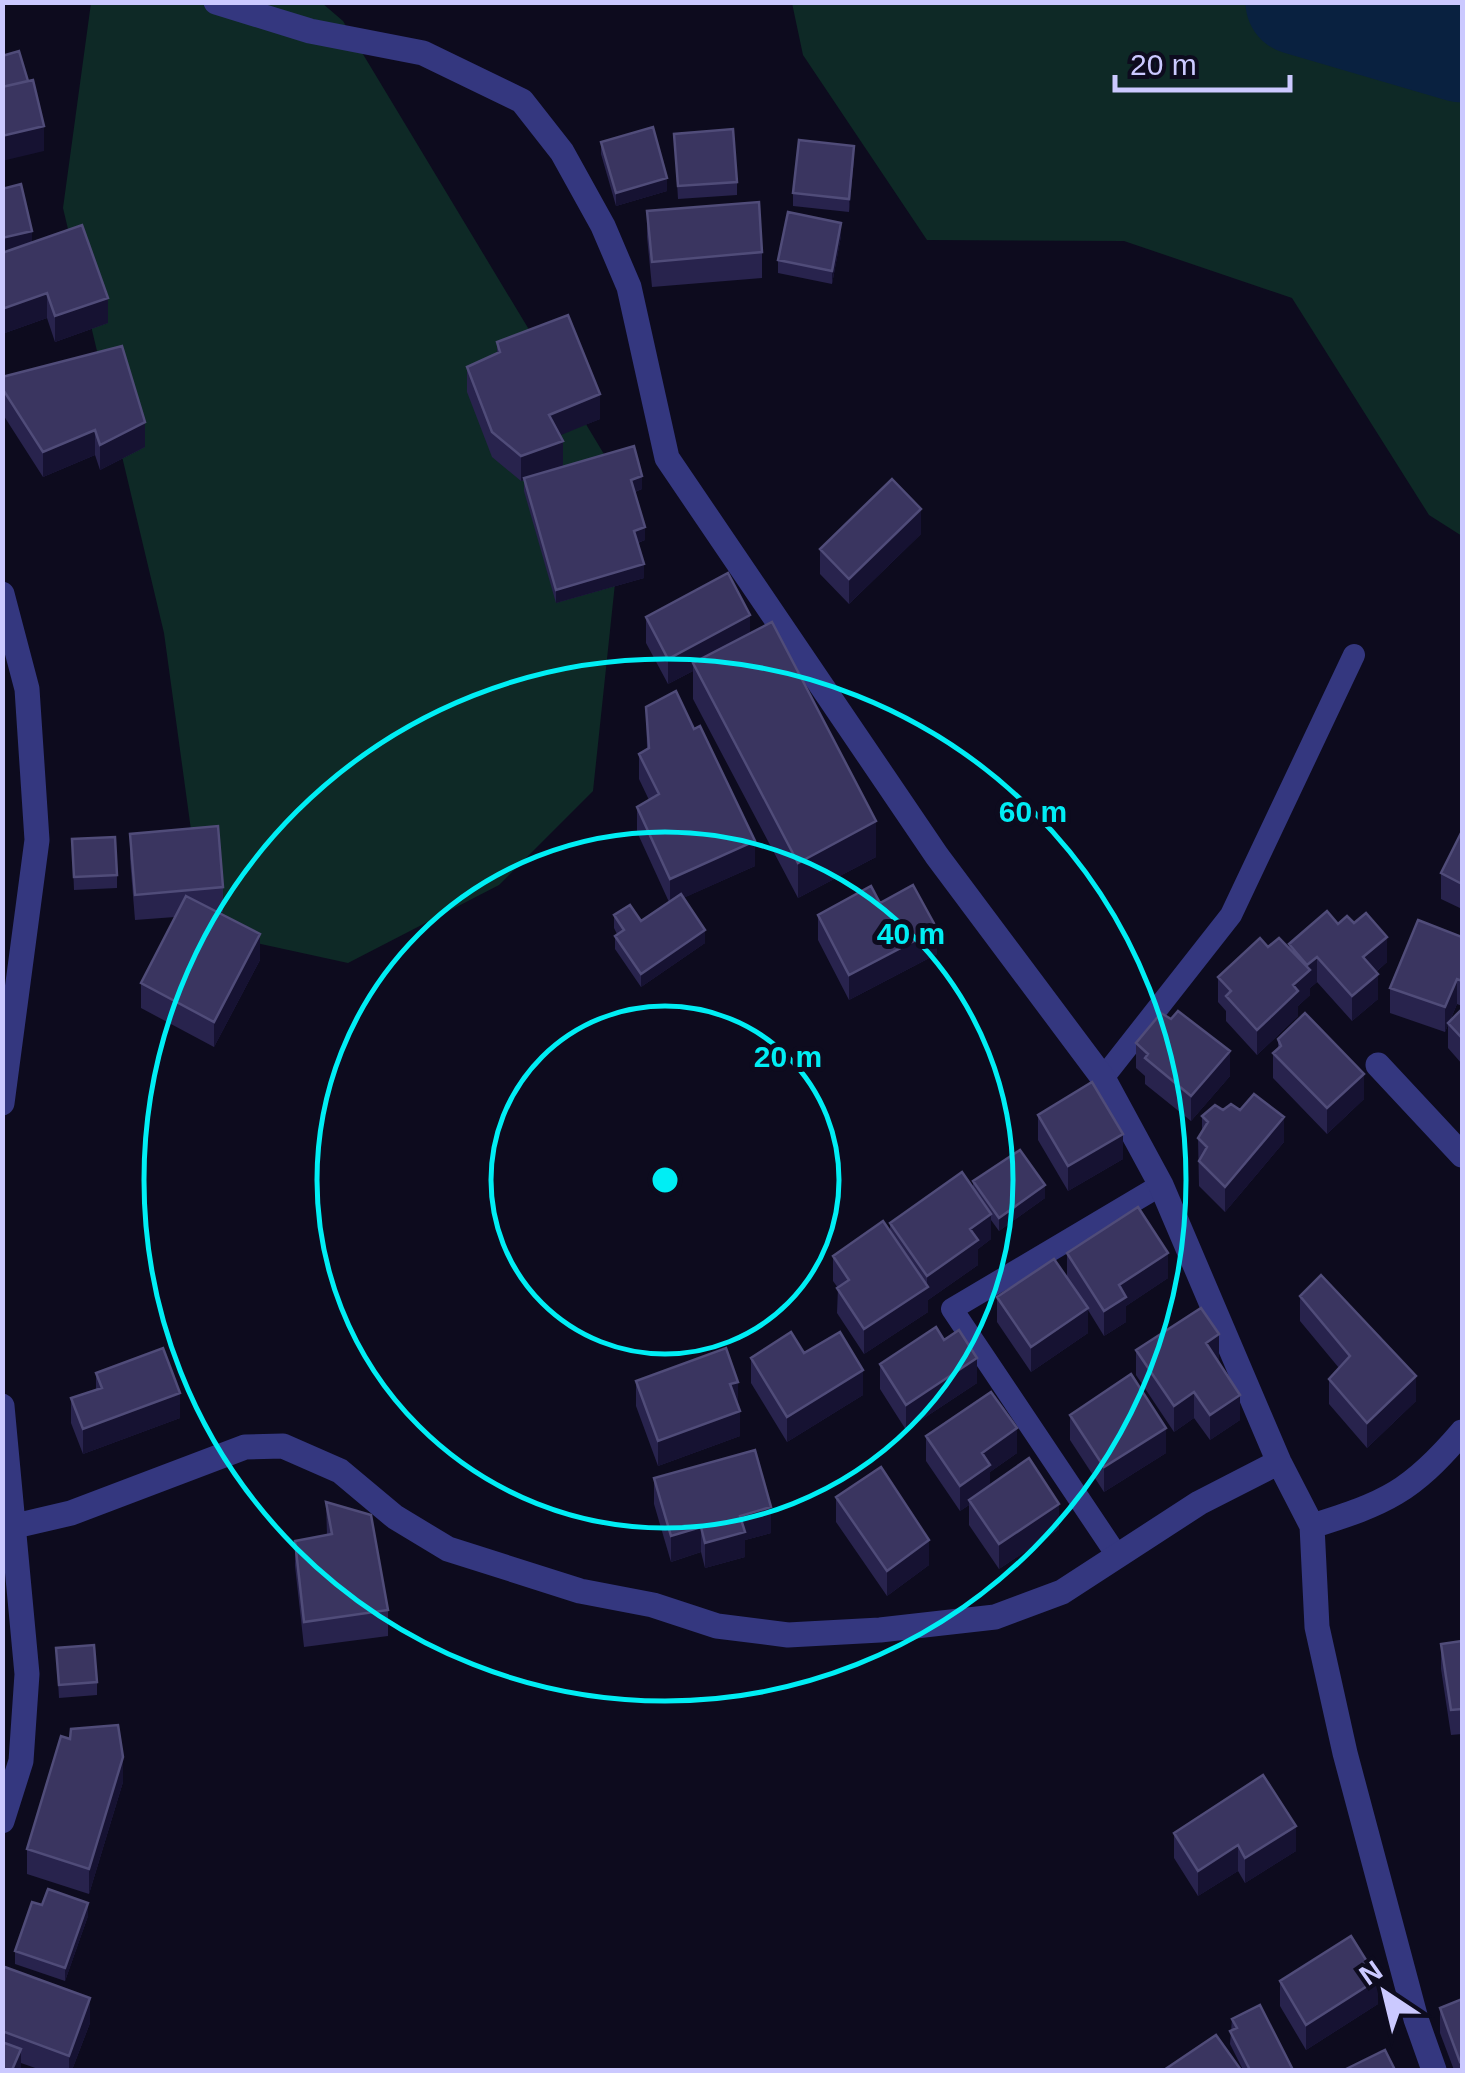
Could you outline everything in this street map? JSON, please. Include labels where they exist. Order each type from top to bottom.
[{"type":"street","points":[[216,2],[310,32],[424,53],[522,100],[562,152],[603,226],[629,287],[667,458],[938,856],[1103,1078],[1161,1185],[1279,1462],[1312,1526],[1316,1627],[1350,1772],[1416,2019],[1434,2070]]},
{"type":"street","points":[[2,1104],[38,840],[27,690],[5,608]]},
{"type":"street","points":[[1378,1065],[1462,1155]]},
{"type":"street","points":[[2,1406],[8,1528],[28,1674],[21,1761],[2,1821]]},
{"type":"street","points":[[1312,1526],[1384,1503],[1427,1473],[1462,1432]]},
{"type":"street","points":[[8,1528],[72,1513],[245,1447],[283,1446],[340,1471],[395,1517],[448,1549],[580,1591],[654,1606],[717,1626],[788,1635],[995,1617],[1062,1592],[1198,1502],[1279,1462]]},
{"type":"lane","points":[[1103,1078],[1231,915],[1354,655]]},
{"type":"lane","points":[[1116,1554],[952,1309],[1161,1185]]},
{"type":"green space","points":[[91,3],[322,3],[343,21],[625,489],[593,791],[499,885],[348,963],[205,932],[164,633],[63,208]]},
{"type":"green space","points":[[792,3],[1462,3],[1462,536],[1429,515],[1292,298],[1124,241],[927,240],[803,55]]},
{"type":"building","points":[[19,51],[28,81],[2,87],[2,56]]},
{"type":"building","points":[[33,80],[44,126],[2,136],[2,87]]},
{"type":"building","points":[[653,127],[667,178],[616,193],[601,142]]},
{"type":"building","points":[[733,129],[737,182],[678,186],[674,134]]},
{"type":"building","points":[[799,140],[854,146],[849,199],[793,193]]},
{"type":"building","points":[[21,184],[32,231],[2,238],[2,189]]},
{"type":"building","points":[[759,202],[762,252],[652,262],[647,211]]},
{"type":"building","points":[[788,212],[841,223],[832,271],[778,260]]},
{"type":"building","points":[[82,225],[108,298],[55,316],[47,293],[2,309],[2,253]]},
{"type":"building","points":[[568,315],[600,394],[549,415],[563,441],[521,456],[492,432],[467,367],[500,352],[497,342]]},
{"type":"building","points":[[122,346],[145,422],[100,445],[95,430],[43,452],[2,388],[2,377]]},
{"type":"building","points":[[634,446],[642,476],[631,480],[645,527],[634,531],[644,564],[556,590],[524,478]]},
{"type":"building","points":[[892,479],[921,509],[849,579],[820,549]]},
{"type":"building","points":[[728,573],[750,615],[668,659],[646,617]]},
{"type":"building","points":[[772,622],[876,821],[798,863],[693,663]]},
{"type":"building","points":[[676,691],[694,729],[700,726],[755,841],[670,879],[637,807],[659,794],[639,754],[649,748],[646,707]]},
{"type":"building","points":[[218,826],[223,887],[135,895],[130,834]]},
{"type":"building","points":[[1462,831],[1462,884],[1441,873]]},
{"type":"building","points":[[115,837],[117,875],[74,877],[72,839]]},
{"type":"building","points":[[913,885],[937,929],[849,975],[818,915],[871,886],[880,903]]},
{"type":"building","points":[[681,894],[705,930],[641,974],[615,936],[624,930],[614,915],[630,905],[641,921]]},
{"type":"building","points":[[186,896],[260,934],[214,1022],[141,983]]},
{"type":"building","points":[[1327,911],[1338,924],[1347,916],[1354,923],[1366,913],[1387,937],[1363,957],[1378,974],[1352,996],[1317,957],[1307,965],[1289,944]]},
{"type":"building","points":[[1418,920],[1462,937],[1462,981],[1457,979],[1445,1007],[1390,988]]},
{"type":"building","points":[[1260,938],[1268,947],[1279,938],[1310,970],[1293,985],[1298,991],[1257,1030],[1226,996],[1231,991],[1218,977]]},
{"type":"building","points":[[1462,1009],[1462,1038],[1448,1023]]},
{"type":"building","points":[[1178,1011],[1230,1051],[1191,1096],[1145,1058],[1148,1054],[1136,1043],[1161,1013],[1171,1019]]},
{"type":"building","points":[[1305,1013],[1364,1074],[1327,1108],[1273,1053],[1281,1046],[1278,1039]]},
{"type":"building","points":[[1092,1082],[1123,1134],[1068,1166],[1038,1115]]},
{"type":"building","points":[[1254,1094],[1284,1117],[1225,1187],[1199,1161],[1207,1147],[1198,1138],[1208,1122],[1202,1116],[1215,1105],[1223,1110],[1231,1104],[1240,1110]]},
{"type":"building","points":[[1020,1150],[1045,1185],[999,1218],[973,1181]]},
{"type":"building","points":[[962,1172],[991,1214],[970,1229],[978,1240],[927,1276],[890,1223]]},
{"type":"building","points":[[1138,1207],[1168,1253],[1119,1285],[1126,1297],[1104,1311],[1067,1253]]},
{"type":"building","points":[[883,1221],[928,1287],[864,1329],[837,1288],[849,1280],[833,1256]]},
{"type":"building","points":[[1054,1259],[1088,1308],[1031,1347],[997,1297]]},
{"type":"building","points":[[1321,1275],[1416,1376],[1367,1423],[1329,1379],[1350,1356],[1300,1296]]},
{"type":"building","points":[[1201,1308],[1219,1334],[1206,1343],[1240,1395],[1210,1415],[1194,1392],[1174,1406],[1136,1350]]},
{"type":"building","points":[[936,1327],[944,1340],[959,1330],[977,1358],[906,1405],[880,1364]]},
{"type":"building","points":[[791,1332],[804,1353],[840,1332],[863,1370],[787,1417],[751,1358]]},
{"type":"building","points":[[163,1348],[180,1393],[83,1429],[71,1398],[102,1388],[96,1373]]},
{"type":"building","points":[[726,1348],[738,1382],[730,1384],[740,1411],[658,1441],[636,1381]]},
{"type":"building","points":[[1131,1374],[1166,1428],[1104,1467],[1070,1415]]},
{"type":"building","points":[[991,1392],[1017,1428],[982,1453],[990,1465],[960,1486],[926,1436]]},
{"type":"building","points":[[755,1450],[771,1507],[740,1516],[745,1532],[705,1543],[701,1527],[671,1536],[654,1478]]},
{"type":"building","points":[[1029,1458],[1059,1504],[999,1544],[969,1500]]},
{"type":"building","points":[[881,1467],[929,1540],[887,1571],[836,1497]]},
{"type":"building","points":[[326,1502],[371,1515],[388,1610],[304,1622],[295,1541],[332,1534]]},
{"type":"building","points":[[1462,1641],[1462,1709],[1451,1710],[1441,1644]]},
{"type":"building","points":[[94,1645],[97,1682],[59,1685],[56,1648]]},
{"type":"building","points":[[118,1725],[123,1757],[89,1869],[27,1849],[61,1736],[70,1739],[71,1729]]},
{"type":"building","points":[[1263,1775],[1296,1826],[1245,1858],[1238,1845],[1198,1871],[1174,1833]]},
{"type":"building","points":[[48,1889],[88,1903],[65,1968],[15,1951],[32,1902],[42,1905]]},
{"type":"building","points":[[1351,1936],[1378,1979],[1306,2025],[1280,1981]]},
{"type":"building","points":[[2,1966],[90,1998],[69,2056],[2,2031]]},
{"type":"building","points":[[1462,1999],[1462,2061],[1460,2062],[1440,2008]]},
{"type":"building","points":[[1260,2005],[1293,2070],[1250,2070],[1230,2031],[1237,2028],[1232,2019]]},
{"type":"building","points":[[1216,2035],[1241,2070],[1164,2070]]},
{"type":"building","points":[[2,2042],[21,2049],[12,2070],[2,2070]]},
{"type":"building","points":[[1385,2050],[1395,2070],[1344,2070]]},
{"type":"waterway","points":[[1298,2],[1462,50]]}]
